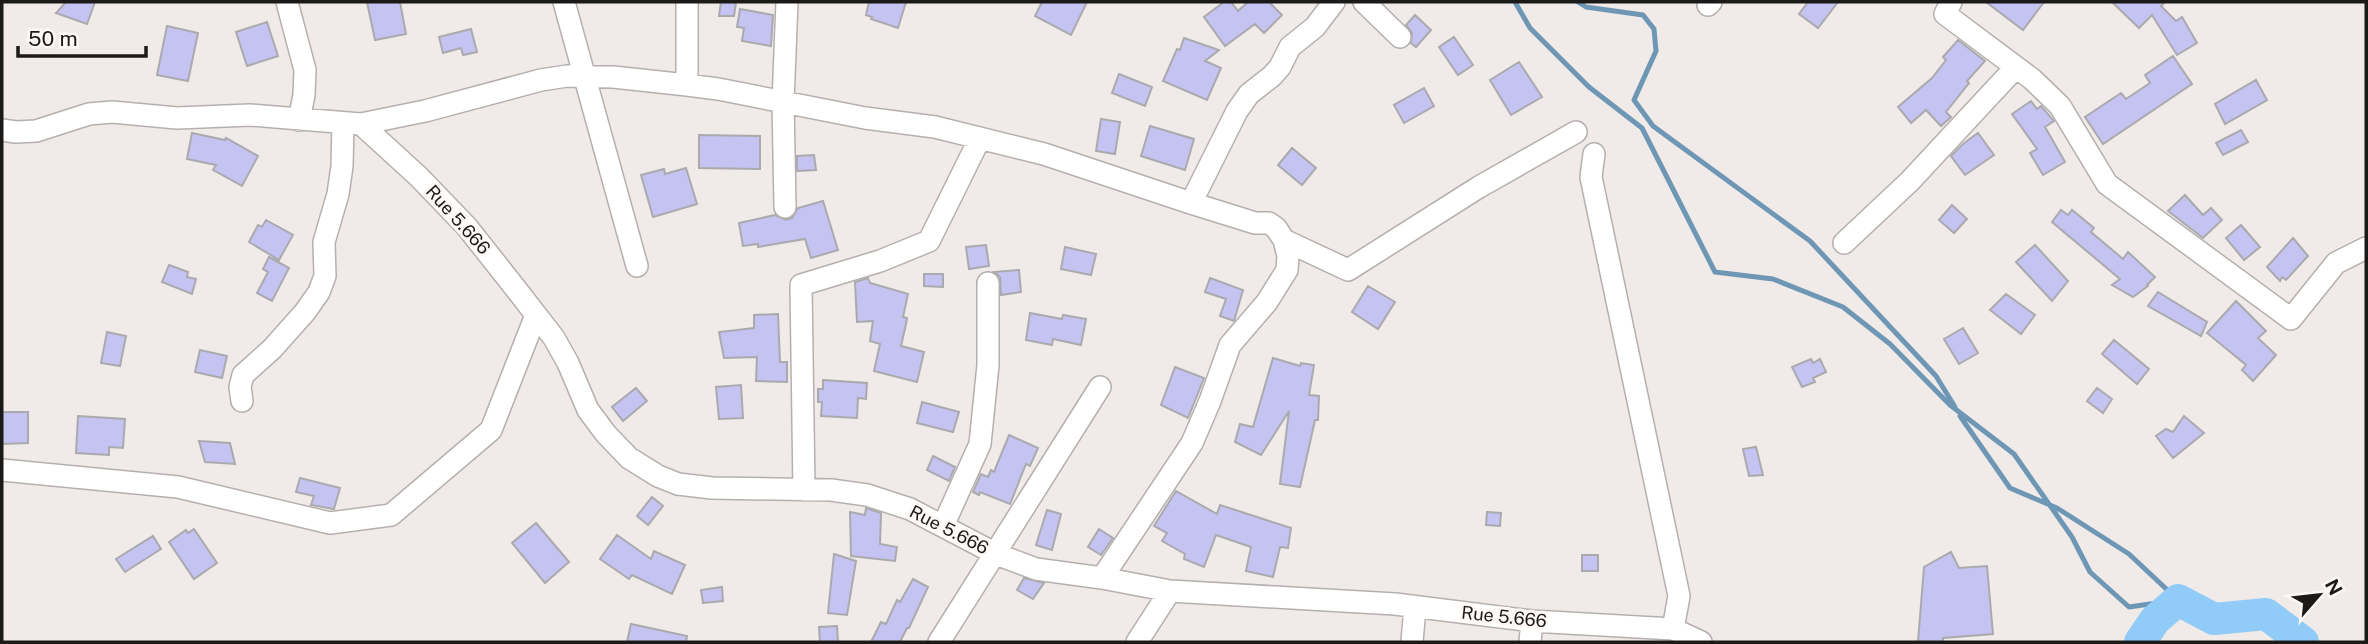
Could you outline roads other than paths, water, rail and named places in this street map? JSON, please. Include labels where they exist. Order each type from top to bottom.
[{"type":"street","points":[[288,2],[305,70],[299,120]]},
{"type":"street","points":[[564,2],[582,76],[637,266]]},
{"type":"street","points":[[687,2],[687,85]]},
{"type":"street","points":[[785,207],[783,102],[787,2]]},
{"type":"street","points":[[1364,2],[1400,37]]},
{"type":"street","points":[[1951,2],[1945,14],[2032,79],[2060,106],[2107,184],[2291,319],[2336,263],[2366,248]]},
{"type":"street","points":[[1191,203],[1248,94],[1272,76],[1290,47],[1315,26],[1331,3]]},
{"type":"street","points":[[1844,243],[1910,181],[2016,68]]},
{"type":"street","points":[[2,130],[36,131],[89,114],[112,112],[177,118],[250,116],[352,123],[425,111],[541,80],[582,76],[718,89],[865,118],[935,127],[1044,154],[1255,223],[1269,223],[1284,240],[1288,256],[1287,270],[1267,302],[1230,345],[1192,443],[1102,578]]},
{"type":"street","points":[[242,401],[240,387],[243,375],[272,349],[306,312],[326,276],[324,242],[338,194],[352,123]]},
{"type":"street","name":"Rue 5.666","points":[[352,123],[419,177],[467,227],[554,338],[588,410],[606,434],[629,458],[658,476],[678,484],[712,488],[831,490],[867,495],[910,509],[996,554],[1036,569],[1171,591],[1415,607],[1532,621],[1673,629],[1701,642]]},
{"type":"street","points":[[1284,240],[1349,271],[1479,187],[1576,132]]},
{"type":"street","points":[[804,490],[801,285],[880,261],[929,242],[980,138]]},
{"type":"street","points":[[1594,153],[1591,177],[1679,596],[1673,629]]},
{"type":"street","points":[[943,526],[980,444],[988,365],[988,284]]},
{"type":"street","points":[[2,470],[178,487],[330,523],[390,515],[491,430],[536,315]]},
{"type":"street","points":[[939,642],[1100,387]]},
{"type":"street","points":[[1137,642],[1171,591]]},
{"type":"street","points":[[1412,642],[1415,607]]},
{"type":"street","points":[[1530,642],[1532,621]]},
{"type":"waterway","points":[[1515,2],[1530,28],[1589,87],[1642,128],[1715,272],[1773,279],[1843,307],[1890,344],[1950,405],[2014,454],[2072,537],[2090,572],[2129,607],[2178,600]]},
{"type":"waterway","points":[[1578,2],[1586,7],[1643,15],[1654,29],[1656,51],[1634,100],[1653,126],[1810,241],[1936,376],[1955,407]]},
{"type":"waterway","points":[[1960,416],[2010,488],[2057,508],[2129,554],[2178,600]]},
{"type":"waterway","points":[[2140,642],[2155,620],[2178,600],[2214,619],[2266,614],[2303,642]]}]
